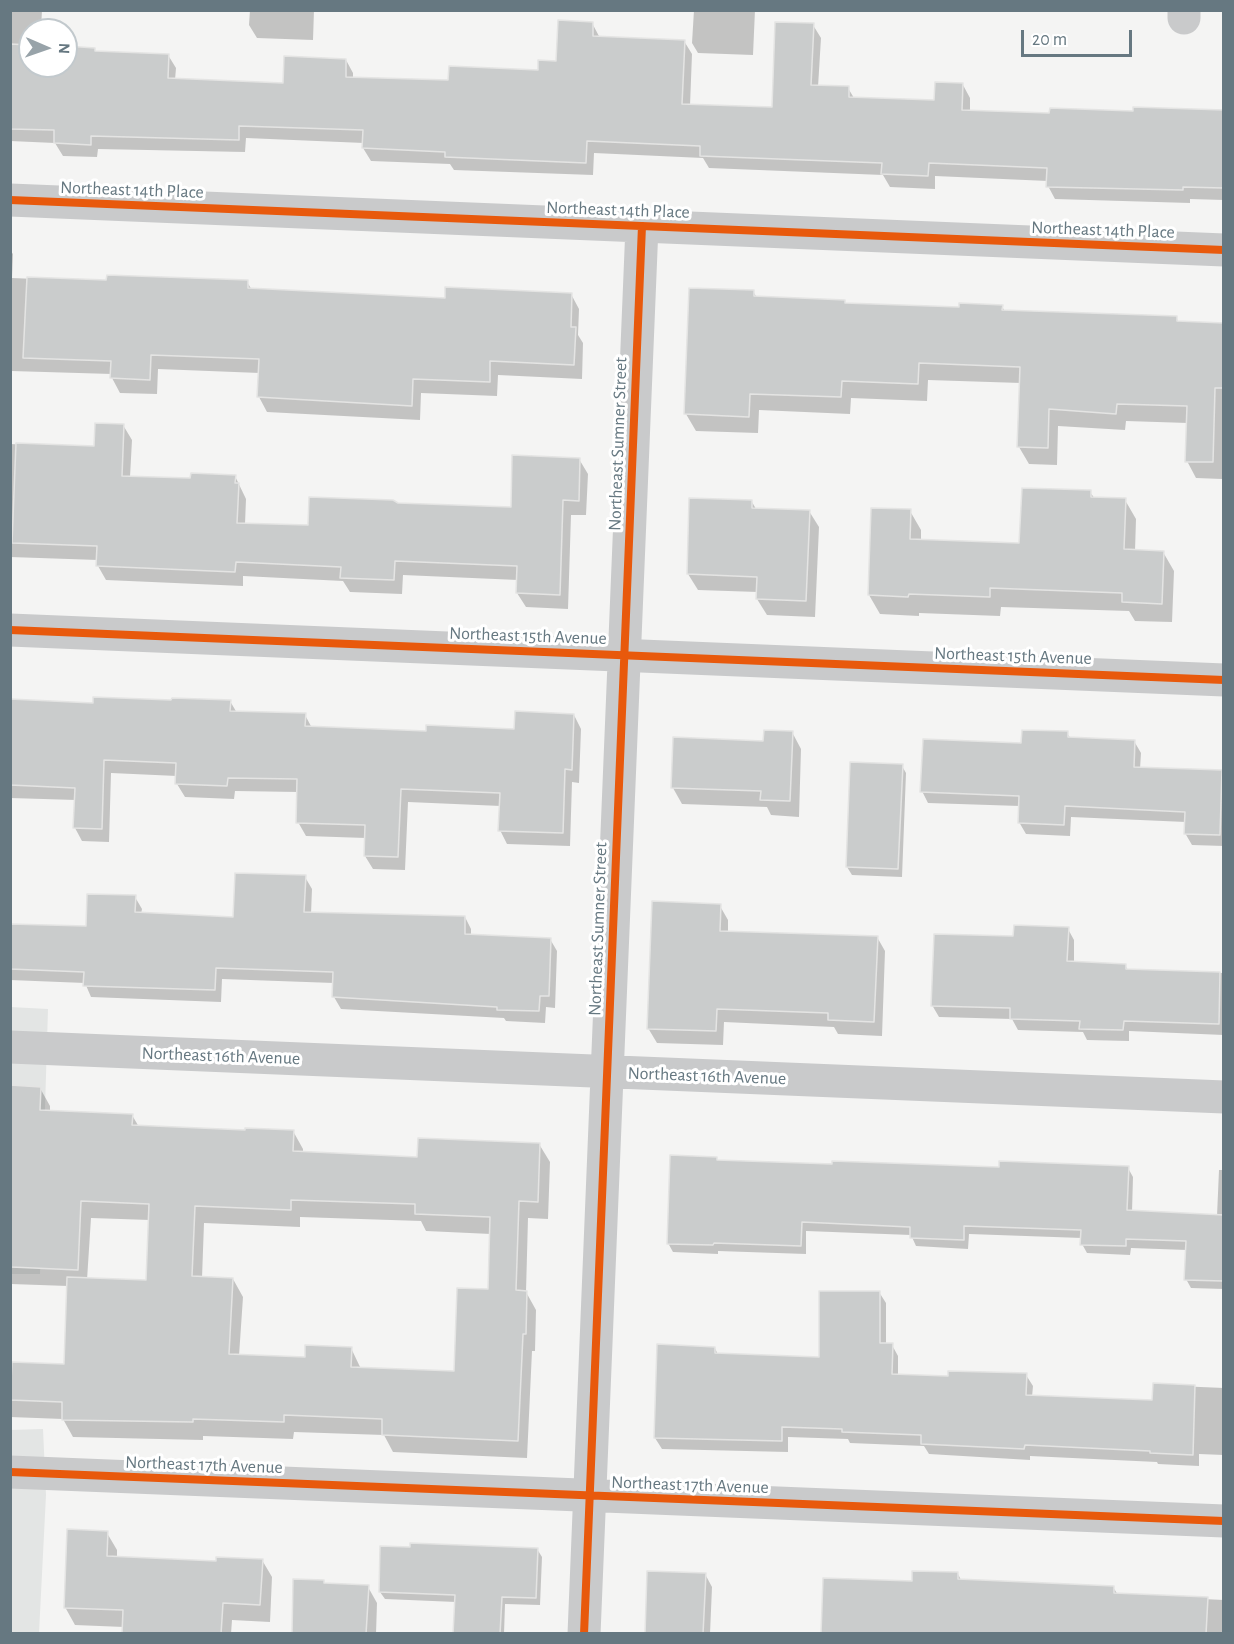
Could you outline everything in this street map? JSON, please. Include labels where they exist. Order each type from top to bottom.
[{"type":"street","name":"Northeast 14th Place","points":[[10,200],[1224,250]]},
{"type":"street","name":"Northeast Sumner Street","points":[[584,1634],[642,226]]},
{"type":"street","name":"Northeast 15th Avenue","points":[[10,630],[1224,680]]},
{"type":"street","name":"Northeast 16th Avenue","points":[[10,1047],[1224,1097]]},
{"type":"street","name":"Northeast 17th Avenue","points":[[10,1472],[1224,1521]]},
{"type":"shaded area","points":[[10,1007],[48,1009],[40,1274],[11,1274]]},
{"type":"shaded area","points":[[43,1429],[46,1495],[39,1633],[11,1633],[10,1430]]},
{"type":"building","points":[[558,20],[593,22],[593,36],[685,40],[682,104],[772,107],[775,22],[814,23],[811,85],[849,86],[849,97],[934,100],[935,82],[963,83],[962,110],[1049,113],[1050,108],[1133,111],[1133,107],[1224,110],[1224,188],[1183,187],[1183,190],[1046,187],[1047,168],[929,163],[928,176],[881,174],[882,163],[700,156],[700,146],[587,141],[586,163],[445,157],[445,152],[362,148],[363,130],[239,126],[239,140],[91,136],[91,145],[54,143],[54,130],[10,129],[10,44],[18,44],[18,78],[78,78],[78,47],[95,48],[95,51],[169,54],[168,78],[283,83],[284,56],[346,59],[346,77],[448,80],[449,66],[538,70],[538,60],[556,61]]},
{"type":"building","points":[[107,275],[248,280],[248,288],[445,298],[445,287],[572,293],[571,327],[576,327],[574,365],[490,361],[490,382],[413,379],[412,406],[257,397],[259,359],[151,355],[150,380],[110,378],[111,361],[23,358],[27,277],[106,280]]},
{"type":"building","points":[[689,288],[754,290],[754,296],[845,300],[845,303],[959,307],[959,303],[1003,305],[1002,310],[1177,316],[1177,321],[1224,323],[1224,388],[1215,388],[1213,462],[1185,462],[1187,406],[1117,404],[1116,414],[1049,409],[1048,448],[1017,447],[1020,367],[919,363],[918,384],[842,381],[841,397],[750,394],[749,417],[684,414]]},
{"type":"building","points":[[95,423],[124,424],[122,476],[190,478],[191,473],[236,475],[235,483],[239,483],[237,523],[308,525],[309,497],[511,507],[512,455],[580,458],[579,501],[563,500],[560,595],[516,593],[517,566],[395,561],[394,580],[340,578],[341,567],[236,562],[235,572],[96,566],[97,546],[12,543],[16,443],[94,446]]},
{"type":"building","points":[[1022,488],[1091,490],[1091,497],[1126,498],[1124,549],[1164,551],[1162,604],[1122,602],[1122,593],[990,588],[990,597],[868,595],[871,508],[911,509],[910,539],[1019,543]]},
{"type":"building","points":[[689,498],[752,500],[752,508],[810,510],[806,601],[756,599],[757,577],[687,574]]},
{"type":"building","points":[[93,697],[231,700],[230,711],[306,713],[305,726],[426,731],[426,725],[514,729],[515,711],[574,714],[572,770],[565,769],[563,833],[498,831],[500,793],[401,789],[398,857],[364,856],[365,825],[296,823],[297,779],[228,778],[227,786],[175,784],[176,763],[104,760],[102,829],[73,828],[75,788],[10,785],[10,699],[93,703]]},
{"type":"building","points":[[764,730],[793,731],[790,801],[760,800],[761,791],[671,788],[673,737],[763,741]]},
{"type":"building","points":[[1022,730],[1068,731],[1068,737],[1135,740],[1134,767],[1222,770],[1220,835],[1184,834],[1185,812],[1065,806],[1064,825],[1018,823],[1019,796],[920,792],[923,739],[1021,743]]},
{"type":"building","points":[[850,762],[903,764],[898,869],[846,867]]},
{"type":"building","points":[[235,873],[306,875],[304,912],[465,916],[465,934],[551,938],[549,996],[540,996],[539,1011],[497,1010],[497,1007],[332,997],[333,972],[216,968],[215,990],[83,986],[84,972],[10,969],[10,924],[86,926],[87,894],[136,895],[135,912],[233,917]]},
{"type":"building","points":[[652,901],[721,904],[720,931],[878,936],[874,1022],[828,1020],[828,1013],[717,1009],[716,1031],[647,1029]]},
{"type":"building","points":[[1014,925],[1069,927],[1067,961],[1126,964],[1126,969],[1220,972],[1219,1024],[1124,1021],[1123,1030],[1079,1029],[1080,1021],[1010,1019],[1010,1008],[931,1006],[934,934],[1013,936]]},
{"type":"building","points":[[10,1085],[41,1087],[40,1110],[133,1114],[132,1125],[294,1130],[293,1151],[417,1157],[418,1138],[540,1143],[538,1202],[519,1201],[516,1290],[527,1291],[518,1441],[382,1435],[382,1419],[284,1415],[284,1422],[193,1419],[193,1422],[62,1420],[62,1402],[10,1400],[12,1362],[64,1364],[67,1277],[146,1280],[149,1204],[81,1201],[78,1270],[11,1267]],"holes":[[[291,1200],[415,1204],[415,1214],[490,1217],[488,1289],[457,1288],[454,1371],[351,1367],[352,1347],[305,1345],[305,1357],[229,1354],[233,1278],[192,1276],[195,1206],[291,1210]]]},
{"type":"building","points":[[670,1155],[717,1157],[717,1160],[832,1164],[832,1161],[999,1167],[999,1161],[1129,1166],[1127,1210],[1224,1215],[1224,1281],[1184,1280],[1186,1241],[1126,1239],[1126,1246],[1080,1245],[1081,1230],[964,1226],[964,1240],[910,1238],[910,1227],[802,1222],[801,1246],[667,1244]]},
{"type":"building","points":[[819,1291],[880,1291],[880,1343],[893,1343],[892,1374],[948,1376],[948,1371],[1027,1373],[1026,1395],[1152,1400],[1153,1383],[1195,1385],[1193,1455],[1025,1445],[1024,1449],[921,1444],[921,1435],[782,1427],[782,1441],[654,1438],[657,1344],[715,1347],[715,1353],[819,1357]]},
{"type":"building","points":[[67,1529],[108,1531],[107,1556],[216,1561],[216,1557],[263,1559],[260,1605],[223,1603],[221,1634],[122,1634],[123,1610],[64,1608]]},
{"type":"building","points":[[410,1543],[538,1548],[536,1598],[502,1597],[500,1634],[453,1634],[455,1595],[379,1592],[380,1546],[410,1547]]},
{"type":"building","points":[[647,1571],[706,1573],[703,1634],[645,1634]]},
{"type":"building","points":[[912,1571],[958,1572],[958,1579],[1114,1586],[1114,1593],[1208,1597],[1206,1634],[821,1634],[823,1578],[912,1581]]},
{"type":"building","points":[[293,1579],[369,1585],[366,1634],[292,1634]]},
{"type":"cycle path","points":[[10,200],[1224,250]]},
{"type":"cycle path","points":[[584,1634],[642,226]]},
{"type":"cycle path","points":[[10,630],[1224,680]]},
{"type":"cycle path","points":[[10,1472],[1224,1521]]}]
